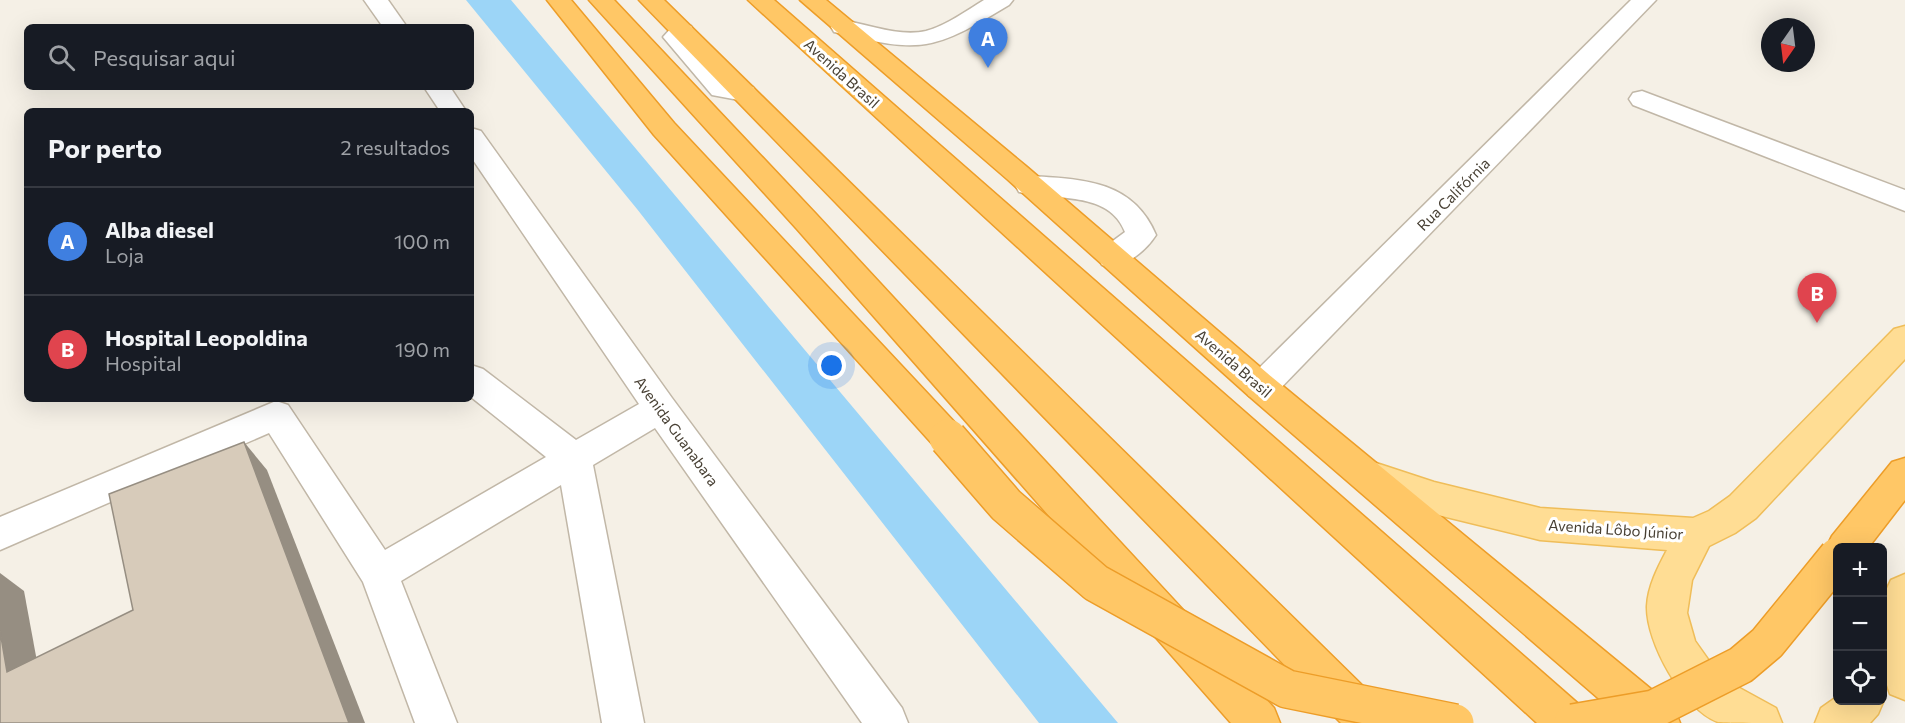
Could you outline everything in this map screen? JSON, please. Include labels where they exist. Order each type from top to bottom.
[{"type":"highway","points":[[558,0],[664,129],[948,438],[1006,505],[1095,583],[1287,688],[1455,723]]},
{"type":"highway","points":[[601,0],[806,221],[1258,723]]},
{"type":"highway","points":[[651,0],[1370,723]]},
{"type":"highway","name":"Avenida Brasil","points":[[760,0],[1568,723]]},
{"type":"highway","name":"Avenida Brasil","points":[[812,0],[1113,257],[1261,387],[1659,723]]},
{"type":"highway","points":[[1849,543],[1905,473]]},
{"type":"highway","points":[[1573,723],[1654,709],[1741,665],[1767,643],[1833,562]]},
{"type":"main road","name":"Avenida Lôbo Júnior","points":[[1364,474],[1434,498],[1540,524],[1651,533],[1696,534],[1722,522],[1743,507],[1905,338]]},
{"type":"main road","points":[[1696,534],[1676,569],[1667,600],[1670,627],[1682,660],[1708,692],[1737,712],[1761,723]]},
{"type":"main road","points":[[1905,592],[1890,651],[1905,680]]},
{"type":"main road","points":[[1836,723],[1860,705]]},
{"type":"street","points":[[376,0],[393,24]]},
{"type":"street","points":[[843,27],[900,38],[926,38],[947,30],[1000,0]]},
{"type":"street","name":"Rua Califórnia","points":[[1261,387],[1644,0]]},
{"type":"street","points":[[438,90],[451,108]]},
{"type":"street","points":[[1642,99],[1905,201]]},
{"type":"street","name":"Avenida Guanabara","points":[[474,141],[660,408],[887,723]]},
{"type":"street","points":[[1029,185],[1089,191],[1116,202],[1139,224],[1141,235],[1113,257]]},
{"type":"street","points":[[474,380],[574,459],[623,723]]},
{"type":"street","points":[[0,534],[277,407],[379,574],[436,723]]},
{"type":"street","points":[[379,574],[660,408]]},
{"type":"water","points":[[466,0],[511,0],[1118,723],[1039,723],[637,209]]},
{"type":"building","points":[[244,442],[349,723],[0,723],[0,631],[7,672],[133,610],[109,494]]},
{"type":"place","name":"Alba diesel","points":[[988,68]]},
{"type":"place","name":"Hospital Leopoldina","points":[[1817,323]]}]
